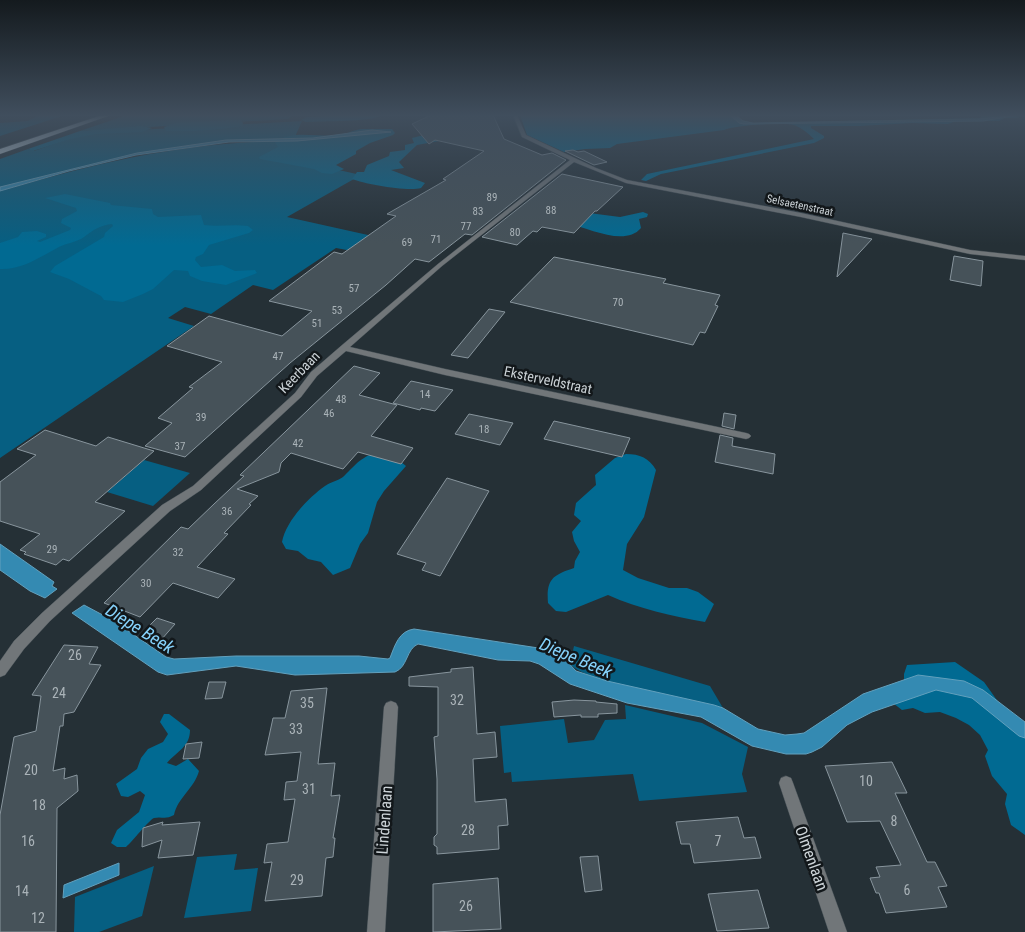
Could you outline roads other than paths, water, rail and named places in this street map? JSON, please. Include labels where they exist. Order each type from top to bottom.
[{"type":"street","name":"Selsaetenstraat","points":[[574,160],[615,178],[641,184],[801,215],[970,252],[1025,258]]},
{"type":"street","name":"Keerbaan","points":[[0,671],[19,645],[46,617],[166,508],[197,488],[298,395],[314,374],[440,265],[574,160]]},
{"type":"street","name":"Eksterveldstraat","points":[[344,348],[455,374],[746,436]]},
{"type":"street","name":"Lindenlaan","points":[[376,932],[391,707]]},
{"type":"street","name":"Olmenlaan","points":[[786,783],[838,932]]},
{"type":"water label","name":"Diepe Beek","points":[[140,629]]},
{"type":"water label","name":"Diepe Beek","points":[[576,658]]}]
